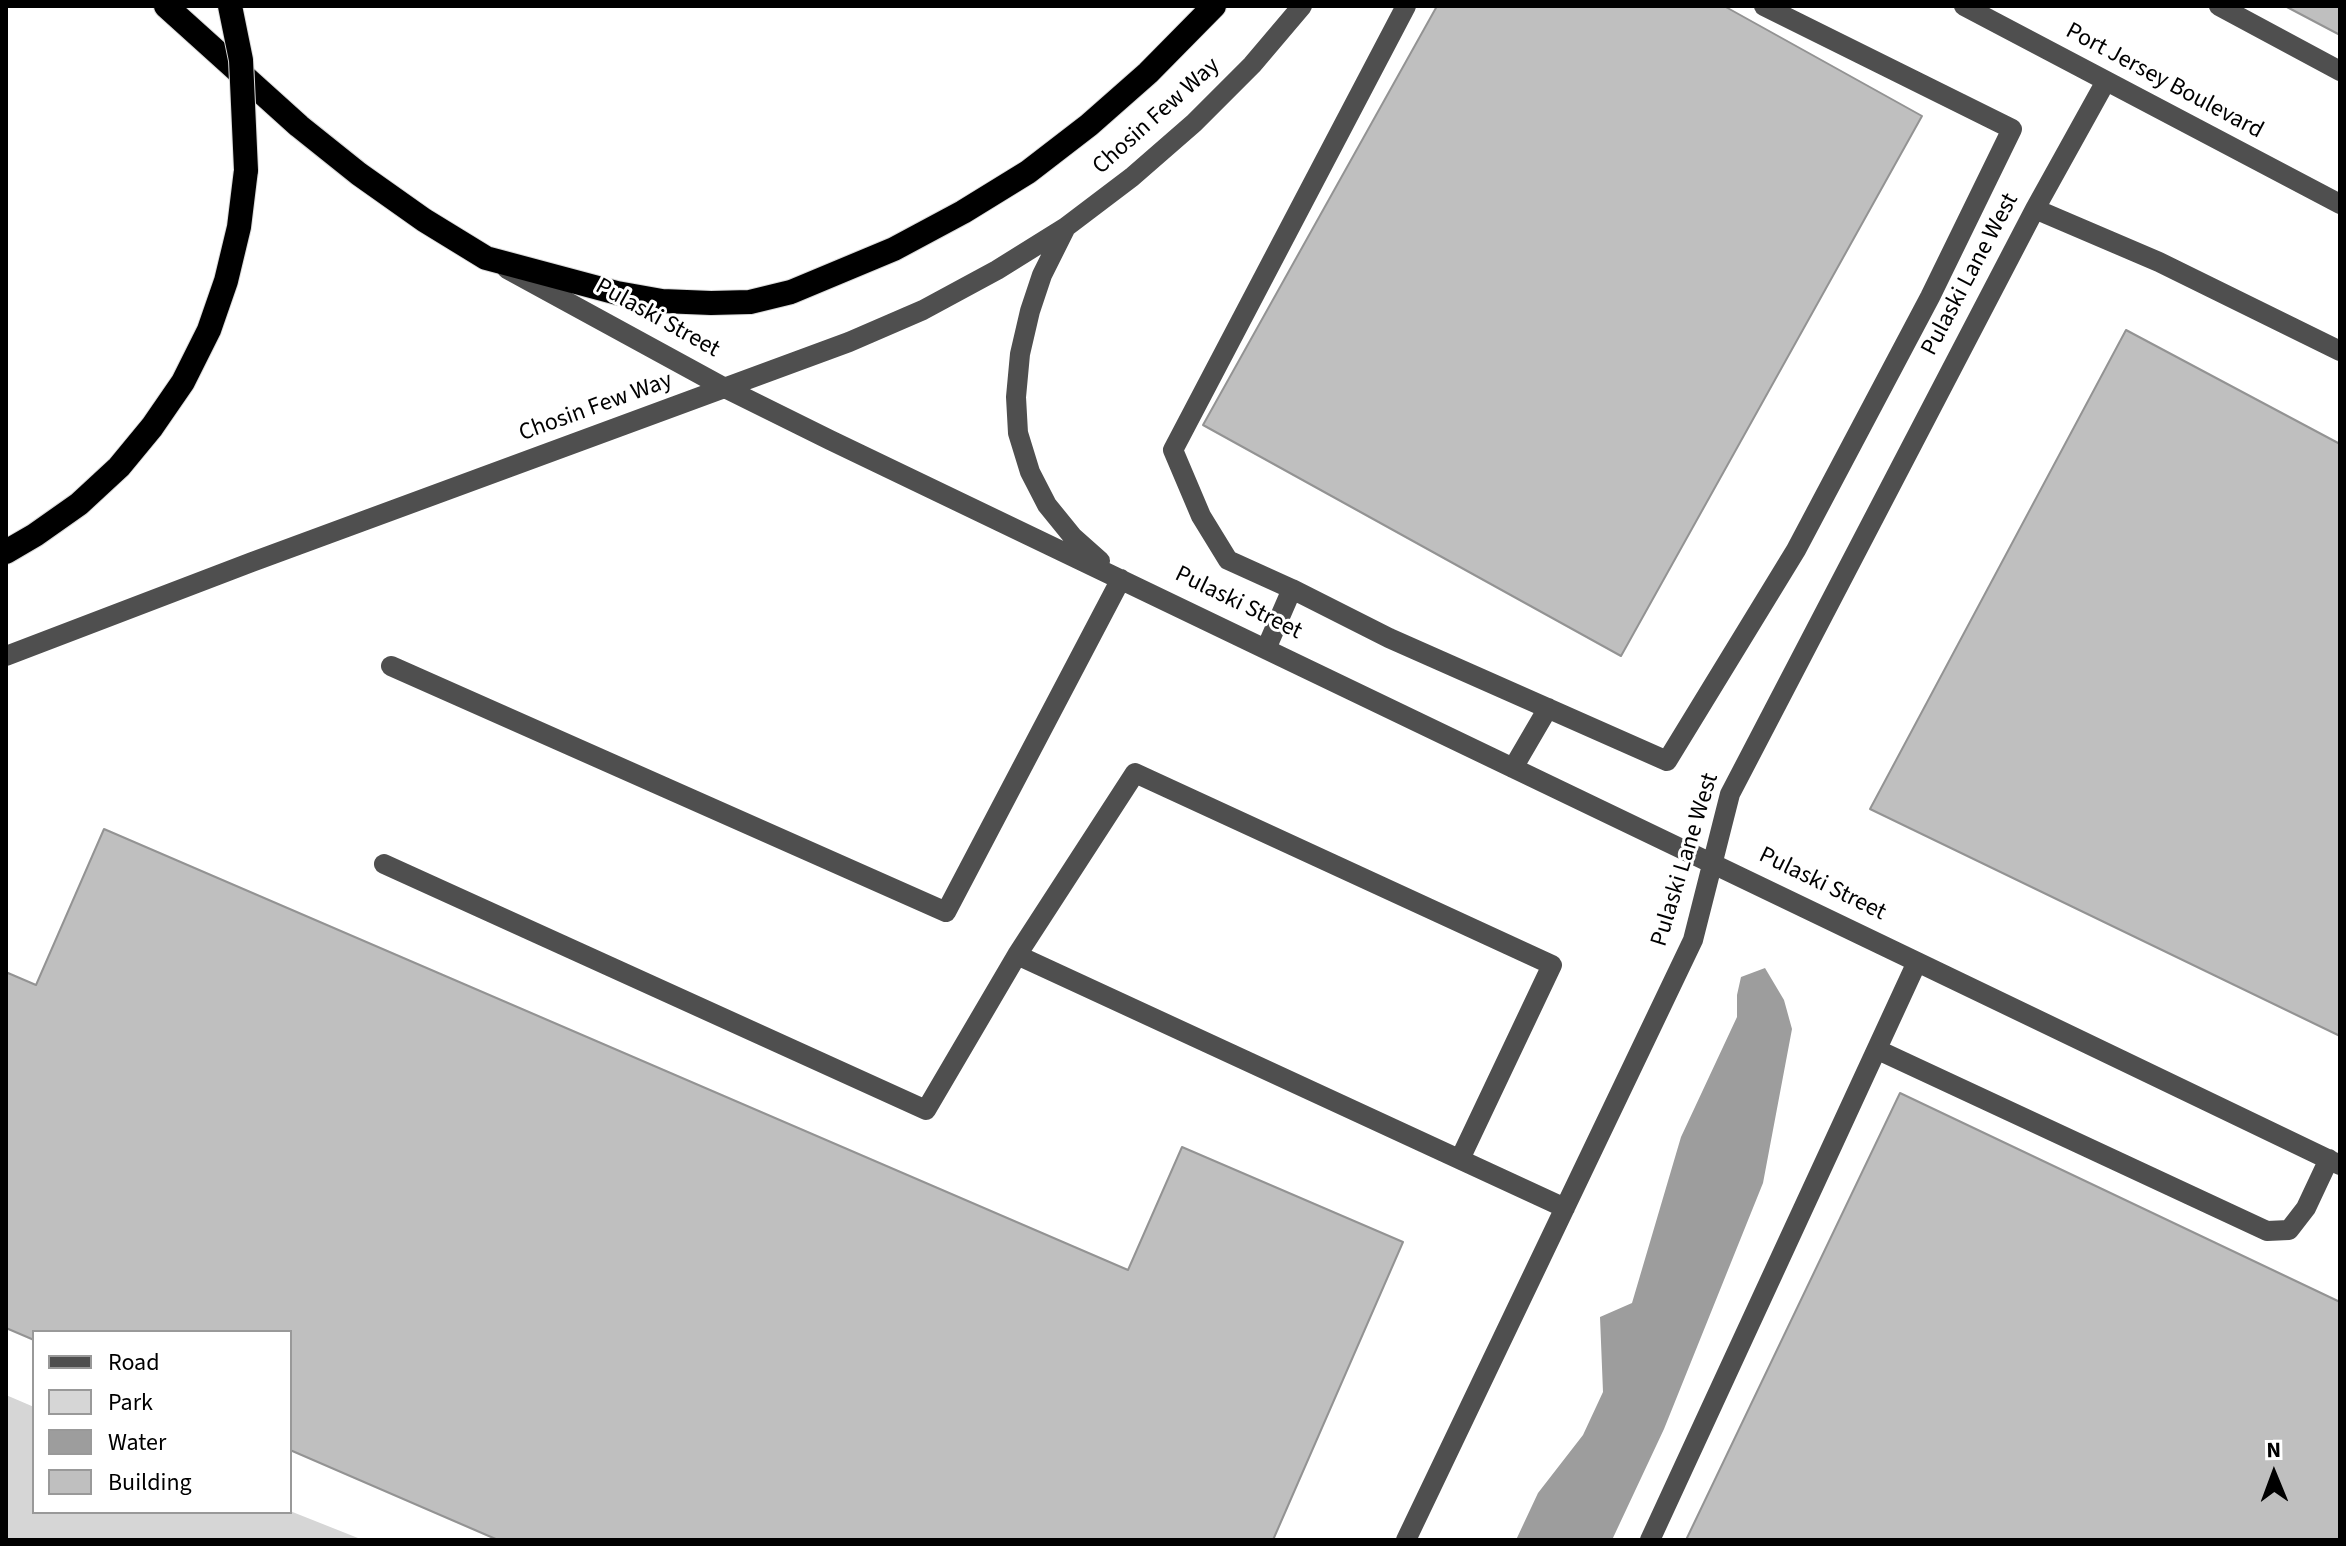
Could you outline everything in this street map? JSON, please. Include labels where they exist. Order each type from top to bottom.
[{"type":"highway","name":"Pulaski Street","points":[[166,6],[299,126],[359,174],[424,220],[486,258]]},
{"type":"highway","points":[[6,552],[79,504],[119,467],[183,382],[209,330],[226,281],[239,227],[246,170],[241,60],[230,6]]},
{"type":"highway","points":[[486,258],[617,293],[662,301],[750,302],[791,292],[894,249],[1028,172],[1089,125],[1148,73],[1214,6]]},
{"type":"street","name":"Chosin Few Way","points":[[6,656],[849,342],[923,310],[997,270],[1066,227],[1132,177],[1194,123],[1252,65],[1302,6]]},
{"type":"street","points":[[1406,6],[1173,450],[1201,516],[1228,560],[1389,638],[1667,761],[1796,550],[1930,297],[2012,129],[1764,6]]},
{"type":"street","name":"Port Jersey Boulevard","points":[[1964,6],[2340,204]]},
{"type":"street","points":[[2219,6],[2340,71]]},
{"type":"street","name":"Pulaski Lane West","points":[[1406,1540],[1693,940],[1730,794],[2035,209],[2106,81]]},
{"type":"street","points":[[2035,209],[2159,262],[2340,351]]},
{"type":"street","points":[[391,666],[946,912],[1121,579],[1073,537],[1047,505],[1030,472],[1018,433],[1016,397],[1026,325],[1042,275],[1066,227]]},
{"type":"street","name":"Pulaski Street","points":[[486,258],[725,388],[2334,1162]]},
{"type":"street","points":[[1266,649],[1292,589]]},
{"type":"street","points":[[1513,768],[1548,708]]},
{"type":"street","points":[[384,864],[926,1110],[1017,955],[1135,773],[1552,965],[1460,1159]]},
{"type":"street","points":[[1017,955],[1565,1208]]},
{"type":"street","points":[[1650,1540],[1917,962]]},
{"type":"street","points":[[1878,1050],[2267,1231],[2289,1230],[2334,1162]]},
{"type":"green space","points":[[6,1395],[32,1406],[32,1514],[292,1512],[363,1540],[6,1540]]},
{"type":"water","points":[[1765,968],[1784,1000],[1792,1029],[1763,1183],[1664,1429],[1612,1540],[1516,1540],[1538,1493],[1583,1435],[1603,1392],[1600,1317],[1632,1303],[1681,1137],[1737,1017],[1741,977]]},
{"type":"building","points":[[1437,6],[1724,6],[1922,116],[1621,656],[1203,425]]},
{"type":"building","points":[[2285,6],[2340,6],[2340,35]]},
{"type":"building","points":[[2126,330],[2340,444],[2340,1036],[1870,809]]},
{"type":"building","points":[[104,829],[1128,1270],[1182,1147],[1403,1242],[1273,1540],[498,1540],[292,1451],[292,1330],[32,1330],[32,1339],[6,1328],[6,976],[8,973],[36,985]]},
{"type":"building","points":[[1900,1093],[2340,1302],[2340,1540],[1686,1540]]}]
